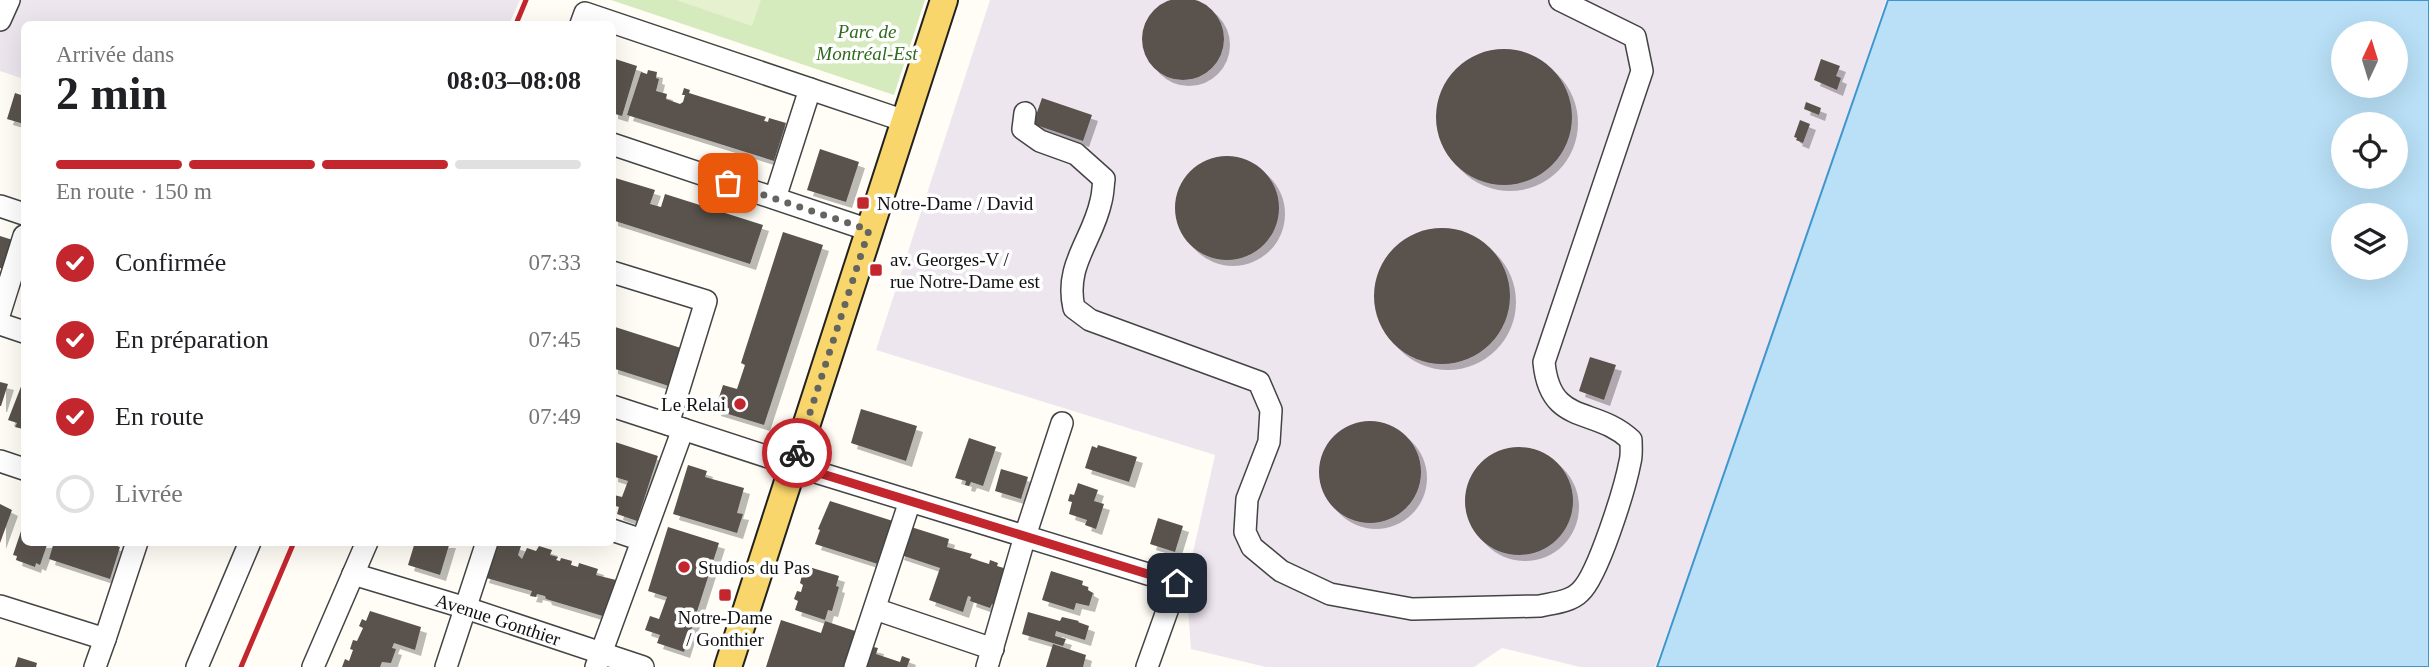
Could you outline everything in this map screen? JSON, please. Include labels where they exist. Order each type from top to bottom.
[{"type":"main road","points":[[728,667],[944,0]]},
{"type":"street","points":[[0,20],[9,0]]},
{"type":"street","points":[[1025,113],[1023,130],[1040,141],[1076,154],[1104,179],[1101,203],[1078,259],[1070,290],[1074,308],[1090,320],[1259,383],[1271,410],[1269,442],[1247,499],[1245,532],[1252,547],[1281,571],[1330,594],[1370,603],[1412,609],[1540,606],[1561,602],[1578,594],[1588,584],[1598,566],[1631,460],[1631,440],[1617,427],[1573,412],[1555,399],[1545,374],[1544,362],[1642,71],[1635,37],[1560,0]]},
{"type":"street","points":[[582,21],[585,13],[609,21]]},
{"type":"street","points":[[616,23],[905,121]]},
{"type":"street","points":[[775,198],[810,89]]},
{"type":"street","points":[[616,145],[869,230]]},
{"type":"street","points":[[0,206],[21,213]]},
{"type":"street","points":[[0,312],[21,246]]},
{"type":"street","points":[[598,660],[642,540],[676,426],[706,301],[616,273]]},
{"type":"street","points":[[0,324],[21,331]]},
{"type":"street","points":[[616,407],[793,465],[1177,583],[1147,667]]},
{"type":"street","points":[[875,609],[990,658],[1062,423]]},
{"type":"street","points":[[0,461],[21,468]]},
{"type":"street","points":[[855,667],[910,501]]},
{"type":"street","points":[[616,531],[642,540]]},
{"type":"street","points":[[95,667],[137,546]]},
{"type":"street","points":[[197,667],[247,546]]},
{"type":"street","points":[[313,667],[365,546]]},
{"type":"street","points":[[446,667],[486,546]]},
{"type":"street","name":"Avenue Gonthier","points":[[353,574],[466,608],[598,660],[643,667]]},
{"type":"street","points":[[0,606],[105,639]]},
{"type":"shaded area","points":[[0,0],[520,0],[510,21],[21,21],[21,78],[0,71]]},
{"type":"shaded area","points":[[990,0],[1886,0],[1759,382],[1655,667],[1580,667],[1502,648],[1474,667],[1266,667],[1191,649],[1186,583],[1215,455],[876,350]]},
{"type":"green space","name":"Parc de Montréal-Est","points":[[611,0],[925,0],[894,95]]},
{"type":"green space","points":[[676,0],[761,0],[752,26]]},
{"type":"water","points":[[1888,0],[2429,0],[2429,667],[1657,667]]},
{"type":"building","points":[[1167,1],[1199,1],[1217,16],[1223,31],[1221,55],[1212,68],[1199,77],[1183,80],[1167,77],[1154,68],[1145,55],[1142,39],[1145,23],[1154,10]]},
{"type":"building","points":[[1504,49],[1530,54],[1552,69],[1567,91],[1572,117],[1567,143],[1552,165],[1530,180],[1504,185],[1478,180],[1456,165],[1441,143],[1436,117],[1441,91],[1456,69],[1478,54]]},
{"type":"building","points":[[616,59],[637,66],[622,116],[616,114]]},
{"type":"building","points":[[1821,59],[1840,66],[1836,76],[1841,78],[1837,90],[1814,80]]},
{"type":"building","points":[[648,70],[657,72],[656,78],[659,79],[656,91],[667,94],[666,99],[680,104],[685,95],[682,95],[684,88],[690,90],[689,93],[766,117],[764,121],[768,122],[769,118],[786,123],[774,161],[627,115],[641,72],[647,74]]},
{"type":"building","points":[[15,93],[21,95],[21,123],[7,119]]},
{"type":"building","points":[[1042,98],[1092,115],[1083,141],[1033,124]]},
{"type":"building","points":[[1806,102],[1821,108],[1819,115],[1804,109]]},
{"type":"building","points":[[1800,120],[1810,124],[1803,143],[1794,137]]},
{"type":"building","points":[[820,149],[859,162],[846,202],[807,190]]},
{"type":"building","points":[[1227,156],[1247,160],[1270,179],[1275,188],[1279,208],[1275,228],[1256,251],[1247,256],[1227,260],[1207,256],[1184,237],[1179,228],[1175,208],[1179,188],[1198,165],[1207,160]]},
{"type":"building","points":[[616,178],[655,190],[650,204],[661,207],[665,194],[763,225],[750,264],[616,221]]},
{"type":"building","points":[[1442,228],[1468,233],[1490,248],[1505,270],[1510,296],[1505,322],[1490,344],[1468,359],[1442,364],[1416,359],[1394,344],[1379,322],[1374,296],[1379,270],[1394,248],[1416,233]]},
{"type":"building","points":[[783,232],[823,245],[764,425],[715,410],[723,385],[737,389],[745,365],[741,363]]},
{"type":"building","points":[[0,236],[19,242],[10,271],[0,268]]},
{"type":"building","points":[[616,327],[684,349],[672,387],[616,369]]},
{"type":"building","points":[[1590,357],[1616,365],[1604,400],[1579,391]]},
{"type":"building","points":[[0,382],[8,384],[1,406],[0,406]]},
{"type":"building","points":[[21,387],[21,428],[15,427],[17,423],[8,420]]},
{"type":"building","points":[[861,409],[917,426],[906,461],[851,443]]},
{"type":"building","points":[[1370,421],[1389,425],[1406,436],[1417,453],[1421,472],[1417,491],[1406,508],[1389,519],[1370,523],[1351,519],[1334,508],[1323,491],[1319,472],[1323,453],[1334,436],[1351,425]]},
{"type":"building","points":[[969,438],[996,447],[983,486],[971,482],[969,486],[965,485],[966,481],[955,478]]},
{"type":"building","points":[[616,442],[658,456],[637,521],[617,514],[619,507],[616,506],[616,496],[622,497],[628,481],[616,477]]},
{"type":"building","points":[[1098,445],[1137,457],[1129,482],[1085,468],[1092,446],[1097,448]]},
{"type":"building","points":[[1519,447],[1540,451],[1557,463],[1569,480],[1573,501],[1569,522],[1557,539],[1540,551],[1519,555],[1498,551],[1481,539],[1469,522],[1465,501],[1469,480],[1481,463],[1498,451]]},
{"type":"building","points":[[688,465],[707,471],[705,477],[744,488],[737,513],[743,514],[737,533],[673,514]]},
{"type":"building","points":[[1001,469],[1028,477],[1021,499],[995,491]]},
{"type":"building","points":[[1078,483],[1098,490],[1094,501],[1104,504],[1096,529],[1085,525],[1087,520],[1069,514],[1072,502],[1068,501],[1070,494],[1074,495]]},
{"type":"building","points":[[830,501],[896,522],[881,565],[815,544],[820,530],[818,529]]},
{"type":"building","points":[[0,504],[12,510],[0,543]]},
{"type":"building","points":[[1158,518],[1183,526],[1175,552],[1150,544]]},
{"type":"building","points":[[908,526],[949,539],[947,547],[972,554],[970,558],[989,564],[990,560],[1007,569],[995,605],[992,604],[990,608],[970,601],[971,597],[968,596],[963,612],[929,600],[940,568],[898,554]]},
{"type":"building","name":"Studios du Pas","points":[[668,527],[719,543],[684,652],[657,643],[660,635],[645,630],[650,616],[659,619],[667,597],[648,591]]},
{"type":"building","points":[[21,531],[21,546],[47,546],[40,565],[36,563],[35,567],[16,560],[17,556],[13,555]]},
{"type":"building","points":[[53,546],[120,547],[110,579],[49,559]]},
{"type":"building","points":[[414,546],[449,546],[440,575],[408,565]]},
{"type":"building","points":[[493,546],[521,546],[518,555],[522,559],[527,548],[536,551],[539,546],[552,550],[550,555],[558,557],[556,560],[560,561],[561,558],[572,561],[571,565],[578,567],[579,563],[598,569],[596,575],[616,580],[606,617],[546,599],[545,596],[530,596],[532,591],[483,577]]},
{"type":"building","points":[[809,567],[839,576],[836,586],[839,587],[832,611],[828,610],[825,620],[795,610],[798,601],[794,599],[797,591],[801,592],[802,575],[806,576]]},
{"type":"building","points":[[1051,571],[1083,581],[1082,585],[1093,593],[1089,606],[1076,603],[1074,610],[1042,600]]},
{"type":"building","points":[[370,611],[421,627],[415,650],[394,643],[392,648],[396,649],[391,663],[382,662],[380,667],[342,667],[345,659],[349,661],[353,640],[357,641],[363,628],[359,626],[362,619],[366,621]]},
{"type":"building","points":[[1028,612],[1060,621],[1062,617],[1079,621],[1089,626],[1085,640],[1056,631],[1055,636],[1066,639],[1063,646],[1022,634]]},
{"type":"building","points":[[781,620],[821,633],[825,621],[858,632],[847,667],[766,667]]},
{"type":"building","points":[[1053,644],[1086,655],[1083,667],[1046,667]]},
{"type":"building","points":[[869,646],[878,648],[876,654],[900,662],[902,656],[910,659],[907,667],[862,667]]},
{"type":"building","points":[[18,657],[37,663],[36,667],[15,667]]},
{"type":"railway","points":[[517,21],[526,0]]},
{"type":"railway","points":[[241,667],[292,546]]},
{"type":"way so far","points":[[728,183],[869,230],[797,453]]},
{"type":"place","name":"Notre-Dame / David","points":[[863,203]]},
{"type":"place","name":"av. Georges-V / rue Notre-Dame est","points":[[876,270]]},
{"type":"place","name":"Le Relai","points":[[740,404]]},
{"type":"place","name":"Studios du Pas","points":[[684,567]]},
{"type":"place","name":"Notre-Dame / Gonthier","points":[[725,595]]},
{"type":"route","points":[[797,453],[793,465],[1177,583]]}]
